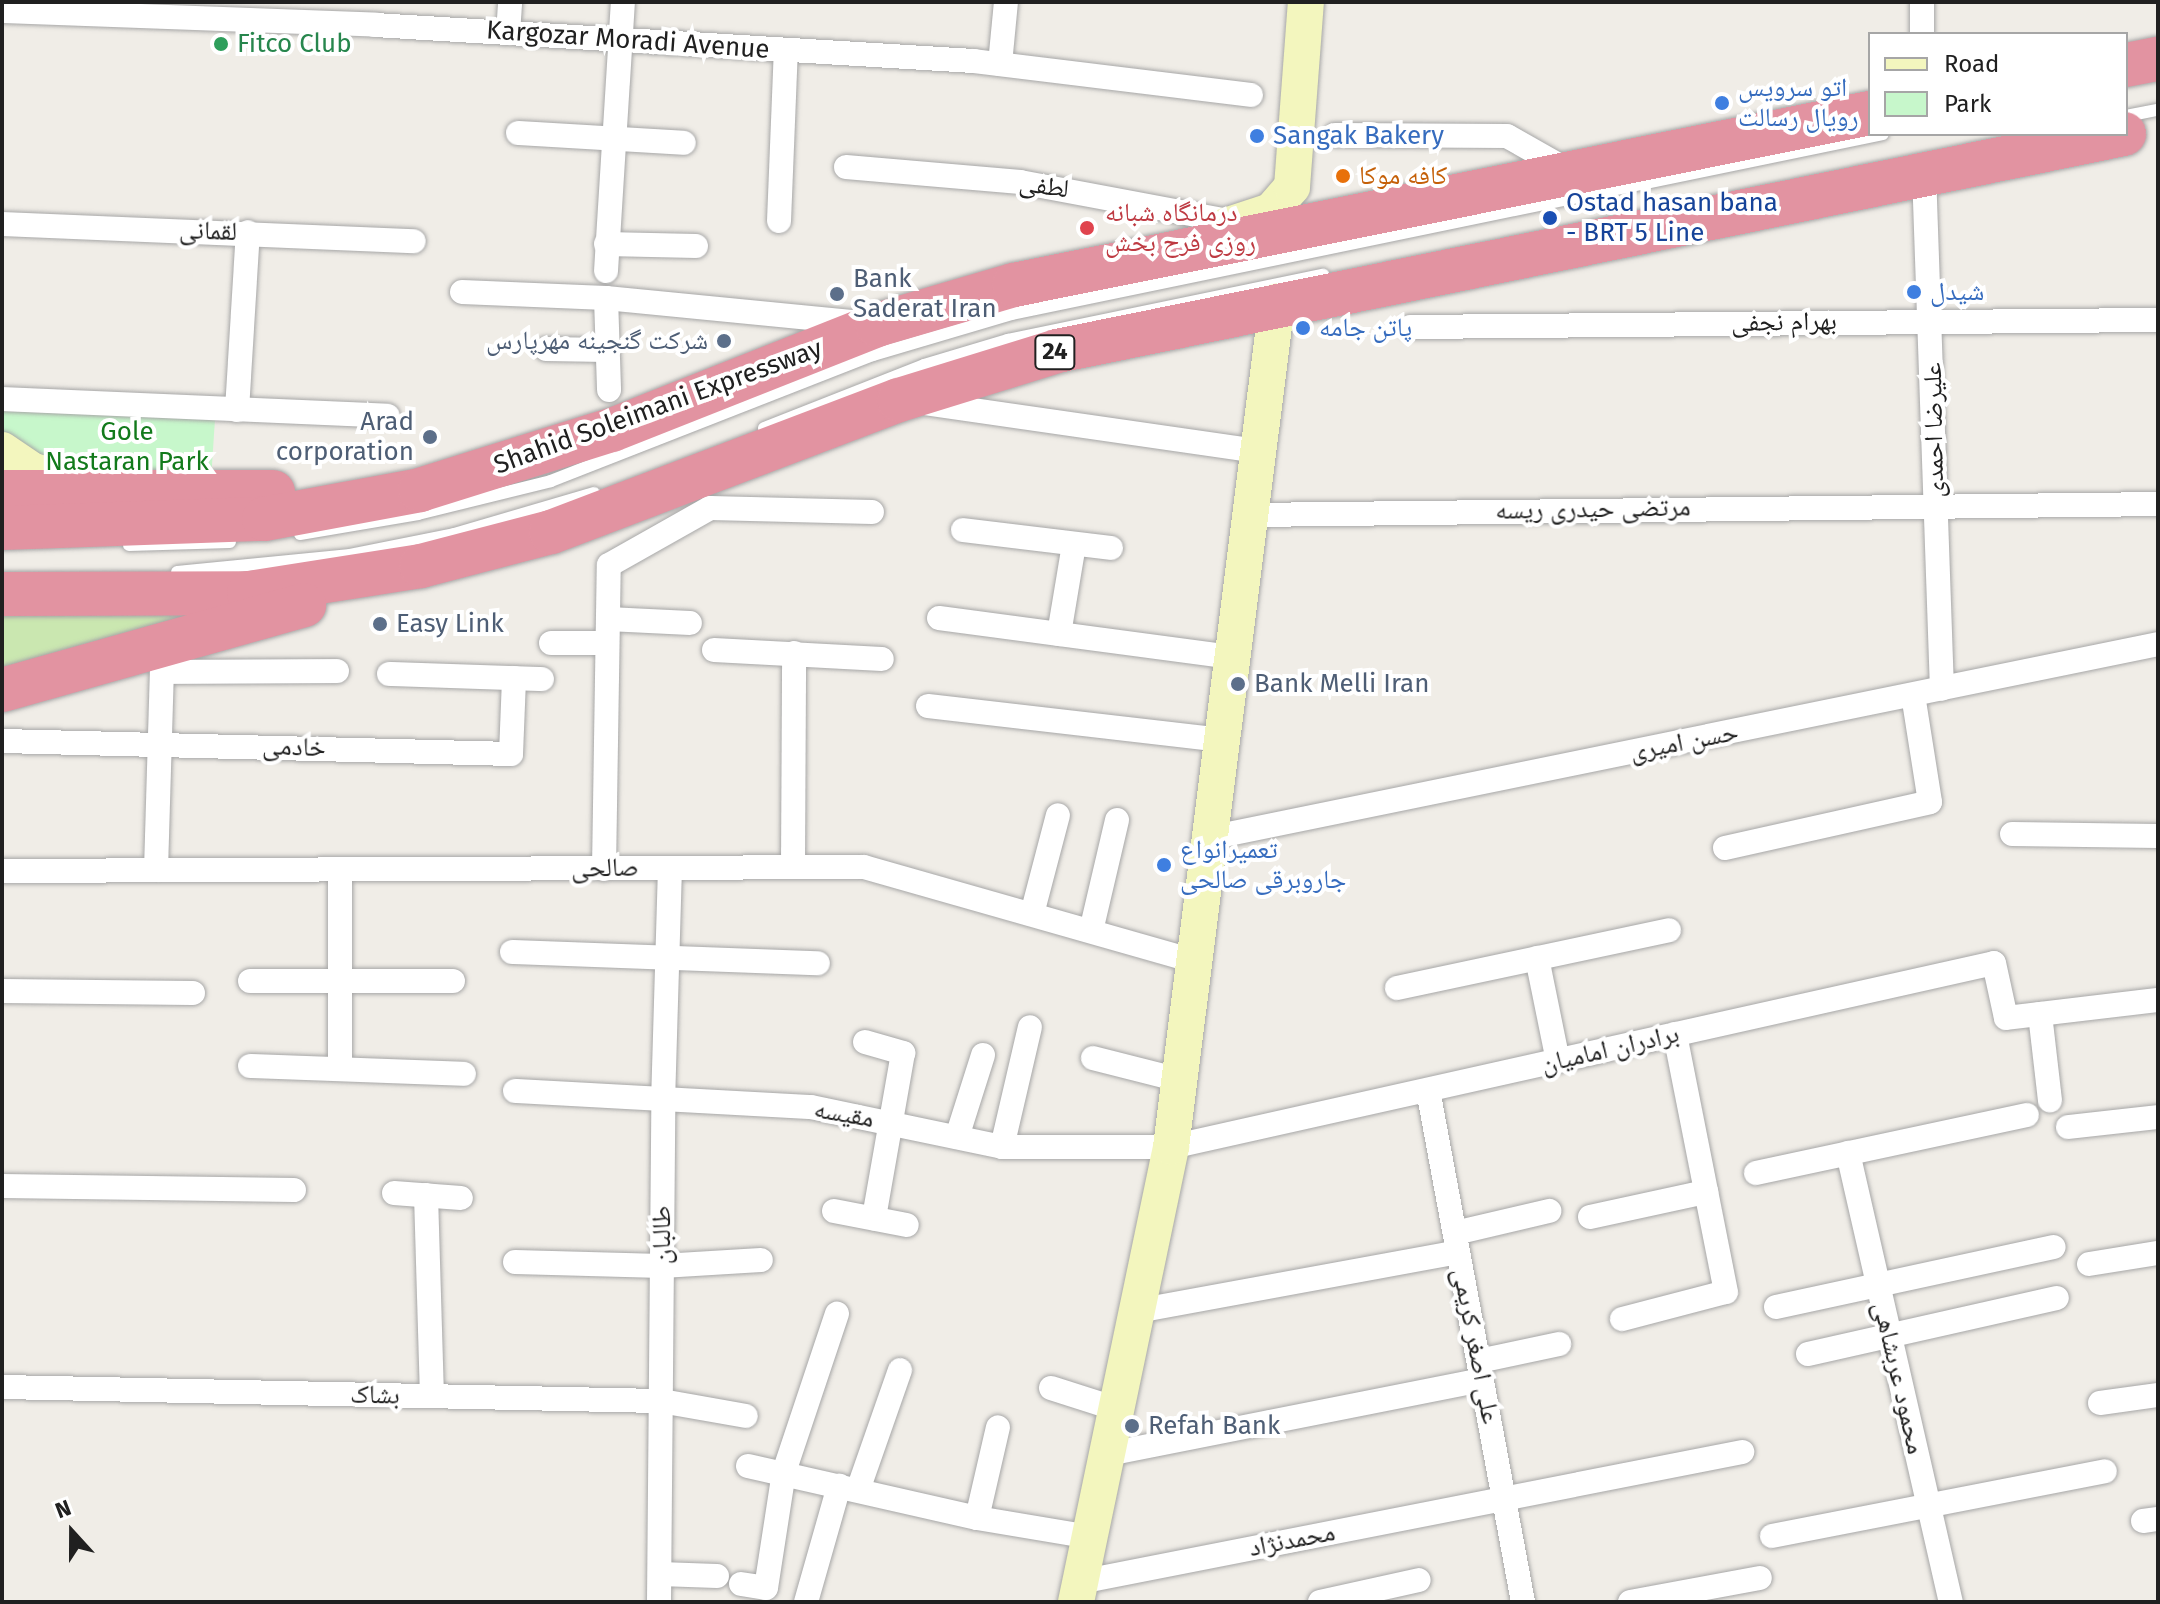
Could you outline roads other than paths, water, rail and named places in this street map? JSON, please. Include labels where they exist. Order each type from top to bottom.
[{"type":"highway","points":[[2128,65],[2158,59]]},
{"type":"highway","name":"Shahid Soleimani Expressway","points":[[2,528],[251,521],[420,490],[612,430],[877,325],[1014,285],[1569,171],[1868,113]]},
{"type":"highway","name":"24","points":[[2128,133],[2158,127]]},
{"type":"highway","name":"24","points":[[2,594],[249,593],[421,566],[564,528],[899,400],[1057,351],[1277,302],[2114,136]]},
{"type":"highway","points":[[2,492],[145,494],[420,490]]},
{"type":"highway","points":[[2,690],[252,623],[421,566]]},
{"type":"main road","points":[[1014,285],[1240,223],[1271,211],[1292,187],[1306,2]]},
{"type":"main road","points":[[1078,1592],[1171,1147],[1277,302]]},
{"type":"main road","points":[[2,450],[33,471],[145,494]]},
{"type":"street","points":[[508,33],[510,2]]},
{"type":"street","points":[[606,271],[623,2]]},
{"type":"street","points":[[1000,64],[1006,2]]},
{"type":"street","points":[[1922,2],[1922,32]]},
{"type":"street","name":"Kargozar Moradi Avenue","points":[[2,11],[376,14],[508,33],[1000,64],[1251,95]]},
{"type":"street","points":[[779,221],[786,50]]},
{"type":"street","points":[[518,133],[684,143]]},
{"type":"street","points":[[1335,135],[1507,136],[1569,171]]},
{"type":"street","name":"لطفی","points":[[846,167],[1020,182],[1240,223]]},
{"type":"street","name":"علیرضا احمدی","points":[[1924,172],[1942,689]]},
{"type":"street","name":"لقمانی","points":[[2,224],[414,241]]},
{"type":"street","points":[[237,410],[248,232]]},
{"type":"street","points":[[606,244],[696,246]]},
{"type":"street","points":[[462,292],[606,298],[877,325]]},
{"type":"street","points":[[606,298],[609,390]]},
{"type":"street","name":"بهرام نجفی","points":[[1410,327],[2158,320]]},
{"type":"street","points":[[546,349],[607,350]]},
{"type":"street","points":[[2,399],[388,416]]},
{"type":"street","points":[[899,400],[1258,451]]},
{"type":"street","name":"مرتضی حیدری ریسه","points":[[1250,515],[1936,504],[2158,504]]},
{"type":"street","points":[[604,869],[609,565],[710,508],[872,512]]},
{"type":"street","points":[[963,530],[1111,548]]},
{"type":"street","points":[[1059,634],[1074,544]]},
{"type":"street","points":[[939,618],[1232,657]]},
{"type":"street","points":[[551,643],[608,631],[690,623]]},
{"type":"street","name":"حسن امیری","points":[[1209,838],[2158,644]]},
{"type":"street","points":[[714,650],[882,659]]},
{"type":"street","points":[[793,867],[794,653]]},
{"type":"street","points":[[156,870],[159,677],[168,669],[337,671]]},
{"type":"street","points":[[389,674],[542,679]]},
{"type":"street","name":"خادمی","points":[[2,741],[511,754],[514,678]]},
{"type":"street","points":[[1725,848],[1930,802],[1913,695]]},
{"type":"street","points":[[928,706],[1222,740]]},
{"type":"street","points":[[1032,914],[1058,815]]},
{"type":"street","points":[[1091,931],[1117,820]]},
{"type":"street","points":[[2012,834],[2158,836]]},
{"type":"street","name":"صالحی","points":[[2,871],[864,867],[1194,961]]},
{"type":"street","name":"طالبان","points":[[659,1602],[663,1103],[670,868]]},
{"type":"street","points":[[340,869],[340,1069]]},
{"type":"street","points":[[1397,988],[1669,930]]},
{"type":"street","points":[[512,952],[818,963]]},
{"type":"street","points":[[1537,958],[1558,1061]]},
{"type":"street","name":"برادران امامیان","points":[[1171,1147],[1994,963],[2006,1018],[2040,1014]]},
{"type":"street","points":[[250,981],[340,977],[453,981]]},
{"type":"street","points":[[2,991],[193,993]]},
{"type":"street","points":[[2050,1100],[2040,1014],[2158,1000]]},
{"type":"street","points":[[1002,1147],[1030,1027]]},
{"type":"street","points":[[1622,1319],[1726,1292],[1675,1034]]},
{"type":"street","points":[[865,1042],[903,1053],[874,1218]]},
{"type":"street","points":[[957,1137],[983,1055]]},
{"type":"street","points":[[1093,1058],[1180,1080]]},
{"type":"street","points":[[250,1066],[464,1074]]},
{"type":"street","name":"علی اصغر کریمی","points":[[1428,1090],[1523,1602]]},
{"type":"street","name":"مقیسه","points":[[515,1091],[663,1103],[811,1107],[1002,1147],[1171,1147]]},
{"type":"street","points":[[1756,1173],[2027,1115]]},
{"type":"street","points":[[2068,1127],[2158,1117]]},
{"type":"street","name":"محمود عربشاهی","points":[[1848,1153],[1951,1602]]},
{"type":"street","points":[[2,1186],[294,1190]]},
{"type":"street","points":[[1590,1217],[1706,1192]]},
{"type":"street","points":[[394,1193],[461,1198]]},
{"type":"street","points":[[426,1195],[432,1396]]},
{"type":"street","points":[[834,1211],[907,1225]]},
{"type":"street","points":[[1137,1311],[1456,1242],[1549,1211]]},
{"type":"street","points":[[1776,1307],[2054,1247]]},
{"type":"street","points":[[2089,1264],[2158,1253]]},
{"type":"street","points":[[515,1262],[662,1266],[761,1260]]},
{"type":"street","points":[[1808,1354],[2057,1298]]},
{"type":"street","points":[[741,1584],[766,1588],[784,1472],[837,1314]]},
{"type":"street","points":[[1108,1454],[1480,1370],[1559,1344]]},
{"type":"street","points":[[806,1602],[848,1488],[900,1370]]},
{"type":"street","name":"بشاک","points":[[2,1387],[661,1401],[746,1416]]},
{"type":"street","points":[[1051,1388],[1117,1409]]},
{"type":"street","points":[[2100,1403],[2158,1395]]},
{"type":"street","points":[[977,1518],[998,1427]]},
{"type":"street","name":"محمدنژاد","points":[[1078,1592],[1504,1498],[1742,1452]]},
{"type":"street","points":[[748,1466],[977,1518],[1090,1537]]},
{"type":"street","points":[[1772,1536],[2105,1471]]},
{"type":"street","points":[[660,1574],[717,1576]]},
{"type":"street","points":[[1630,1602],[1760,1578]]},
{"type":"street","points":[[1320,1602],[1419,1580]]},
{"type":"lane","points":[[2128,116],[2158,110]]},
{"type":"lane","points":[[286,536],[418,514],[551,481],[873,355],[1011,314],[1873,136]]},
{"type":"lane","points":[[755,432],[924,365],[1008,340],[1342,271]]},
{"type":"lane","points":[[158,572],[350,555],[454,534],[607,489]]},
{"type":"lane","points":[[111,545],[241,541]]},
{"type":"place","name":"Fitco Club","points":[[221,44]]},
{"type":"place","name":"اتو سرویس رویال رسالت","points":[[1722,103]]},
{"type":"place","name":"Sangak Bakery","points":[[1257,136]]},
{"type":"place","name":"کافه موکا","points":[[1343,176]]},
{"type":"place","name":"Ostad hasan bana - BRT 5 Line","points":[[1550,218]]},
{"type":"place","name":"درمانگاه شبانه روزی فرح بخش","points":[[1087,228]]},
{"type":"place","name":"شیدل","points":[[1914,292]]},
{"type":"place","name":"Bank Saderat Iran","points":[[837,294]]},
{"type":"place","name":"پاتن جامه","points":[[1303,328]]},
{"type":"place","name":"شرکت گنجینه مهرپارس","points":[[724,341]]},
{"type":"place","name":"Arad corporation","points":[[430,437]]},
{"type":"place","name":"Easy Link","points":[[380,624]]},
{"type":"place","name":"Bank Melli Iran","points":[[1238,684]]},
{"type":"place","name":"تعمیرانواع جاروبرقی صالحی","points":[[1164,865]]},
{"type":"place","name":"Refah Bank","points":[[1132,1426]]},
{"type":"park label","name":"Gole Nastaran Park","points":[[127,447]]}]
